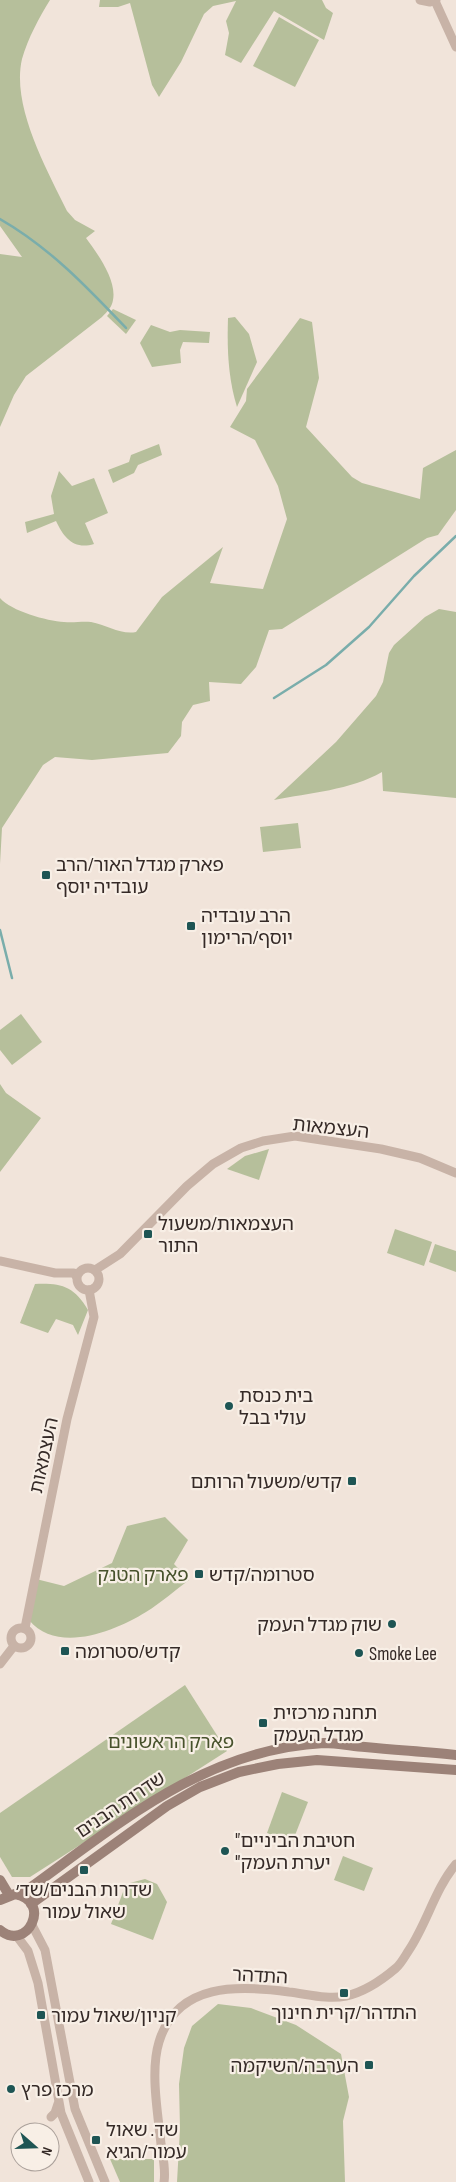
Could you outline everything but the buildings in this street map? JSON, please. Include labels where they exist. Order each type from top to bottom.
[{"type":"main road","name":"שדרות הבנים","points":[[20,1895],[154,1799],[190,1779],[230,1762],[276,1750],[324,1743],[456,1755]]},
{"type":"main road","name":"שדרות הבנים","points":[[31,1904],[167,1806],[200,1787],[239,1772],[278,1764],[317,1760],[456,1770]]},
{"type":"main road","points":[[0,1880],[4,1897],[20,1895],[31,1904],[34,1910],[32,1925],[28,1930],[16,1936],[1,1933]]},
{"type":"street","points":[[420,0],[435,0],[456,47]]},
{"type":"street","name":"העצמאות","points":[[95,1270],[120,1254],[182,1191],[213,1164],[241,1148],[262,1141],[295,1136],[372,1147],[420,1158],[456,1173]]},
{"type":"street","points":[[0,1261],[55,1273],[74,1273],[79,1287],[89,1290],[98,1284],[99,1276],[91,1268],[82,1269],[76,1276]]},
{"type":"street","name":"העצמאות","points":[[25,1628],[67,1419],[94,1317],[89,1290]]},
{"type":"street","points":[[19,1628],[25,1628],[30,1633],[30,1642],[23,1648],[14,1646],[10,1639],[12,1633],[19,1628]]},
{"type":"street","points":[[0,1664],[14,1646]]},
{"type":"street","name":"התדהר","points":[[164,2182],[155,2072],[158,2044],[166,2023],[181,2007],[198,1996],[220,1989],[241,1987],[320,1996],[346,1996],[375,1983],[398,1967],[418,1936],[444,1878],[456,1864]]},
{"type":"street","points":[[32,1925],[45,1950],[75,2109],[105,2182]]},
{"type":"street","points":[[16,1936],[28,1951],[38,1983],[58,2099],[64,2121],[89,2182]]},
{"type":"green space","points":[[0,0],[50,0],[34,28],[22,59],[20,77],[26,117],[41,157],[67,211],[75,220],[95,231],[86,238],[109,276],[112,284],[113,300],[112,305],[102,317],[26,376],[14,395],[0,427],[0,254],[22,257],[0,226]]},
{"type":"green space","points":[[100,0],[322,0],[326,8],[333,13],[324,40],[274,11],[241,63],[225,55],[229,33],[226,21],[236,1],[213,6],[204,14],[181,62],[159,97],[152,85],[130,3],[118,7],[99,7]]},
{"type":"green space","points":[[279,17],[319,40],[295,87],[253,66]]},
{"type":"green space","points":[[113,309],[136,320],[126,334],[107,316]]},
{"type":"green space","points":[[235,317],[249,334],[257,362],[237,407],[230,374],[228,341],[228,318]]},
{"type":"green space","points":[[300,318],[312,322],[319,378],[306,427],[352,477],[362,483],[420,499],[423,468],[456,450],[456,510],[438,535],[427,538],[282,629],[269,630],[256,667],[241,684],[209,682],[210,701],[193,705],[182,722],[181,736],[168,753],[92,760],[55,757],[43,765],[2,828],[0,864],[0,598],[12,607],[48,620],[91,622],[119,631],[136,632],[162,597],[223,547],[210,583],[263,589],[287,519],[278,486],[255,440],[230,427],[246,401],[247,389]]},
{"type":"green space","points":[[151,325],[170,332],[180,330],[210,332],[209,343],[183,342],[180,350],[181,363],[152,367],[140,343]]},
{"type":"green space","points":[[159,444],[162,455],[138,465],[134,473],[113,483],[108,470],[129,462],[131,455]]},
{"type":"green space","points":[[59,471],[72,486],[94,478],[108,513],[85,523],[94,544],[81,545],[70,541],[62,533],[56,521],[27,533],[25,522],[54,514],[51,496]]},
{"type":"green space","points":[[439,609],[456,612],[456,798],[383,791],[382,772],[343,787],[274,800],[336,742],[376,696],[383,682],[389,653],[394,645],[425,617]]},
{"type":"green space","points":[[298,823],[301,848],[263,852],[260,827]]},
{"type":"green space","points":[[21,1014],[42,1042],[12,1065],[0,1050],[0,1030]]},
{"type":"green space","points":[[0,1084],[6,1093],[41,1118],[0,1172]]},
{"type":"green space","points":[[269,1149],[259,1180],[227,1169],[245,1156]]},
{"type":"green space","points":[[395,1229],[432,1242],[424,1266],[387,1253]]},
{"type":"green space","points":[[435,1244],[456,1251],[456,1272],[429,1262]]},
{"type":"green space","points":[[35,1284],[60,1285],[72,1291],[83,1302],[88,1310],[78,1335],[73,1325],[56,1319],[48,1333],[20,1323]]},
{"type":"green space","name":"פארק הטנק","points":[[165,1517],[188,1540],[174,1564],[189,1580],[163,1601],[118,1626],[86,1636],[70,1638],[55,1636],[41,1630],[29,1620],[36,1579],[64,1586],[112,1563],[127,1526]]},
{"type":"green space","name":"פארק הראשונים","points":[[185,1685],[227,1751],[30,1877],[12,1877],[0,1857],[0,1813]]},
{"type":"green space","points":[[282,1792],[308,1802],[292,1843],[267,1833]]},
{"type":"green space","points":[[343,1856],[373,1868],[364,1891],[334,1880]]},
{"type":"green space","points":[[145,1879],[157,1884],[167,1902],[153,1940],[111,1924],[126,1884]]},
{"type":"green space","points":[[218,2004],[251,2008],[296,2025],[341,2054],[349,2097],[343,2121],[345,2182],[177,2182],[180,2129],[179,2084],[184,2048],[192,2026]]},
{"type":"green space","points":[[110,2159],[154,2159],[154,2182],[120,2182]]},
{"type":"waterway","points":[[0,219],[51,255],[82,283],[126,328]]},
{"type":"waterway","points":[[274,698],[326,665],[369,627],[414,576],[456,536]]},
{"type":"waterway","points":[[0,930],[12,978]]},
{"type":"place","name":"פארק מגדל האור/הרב עובדיה יוסף","points":[[46,875]]},
{"type":"place","name":"הרב עובדיה יוסף/הרימון","points":[[191,926]]},
{"type":"place","name":"העצמאות/משעול התור","points":[[148,1234]]},
{"type":"place","name":"בית כנסת עולי בבל","points":[[229,1406]]},
{"type":"place","name":"קדש/משעול הרותם","points":[[352,1481]]},
{"type":"place","name":"סטרומה/קדש","points":[[199,1574]]},
{"type":"place","name":"שוק מגדל העמק","points":[[392,1624]]},
{"type":"place","name":"קדש/סטרומה","points":[[65,1651]]},
{"type":"place","name":"Smoke Lee","points":[[359,1653]]},
{"type":"place","name":"תחנה מרכזית מגדל העמק","points":[[263,1723]]},
{"type":"place","name":"\"חטיבת הביניים \"יערת העמק","points":[[225,1851]]},
{"type":"place","name":"שדרות הבנים/שד׳ שאול עמור","points":[[84,1870]]},
{"type":"place","name":"התדהר/קרית חינוך","points":[[344,1993]]},
{"type":"place","name":"קניון/שאול עמור","points":[[41,2015]]},
{"type":"place","name":"הערבה/השיקמה","points":[[369,2065]]},
{"type":"place","name":"מרכז פרץ","points":[[11,2089]]},
{"type":"place","name":"שד. שאול עמור/הגיא","points":[[96,2140]]}]
